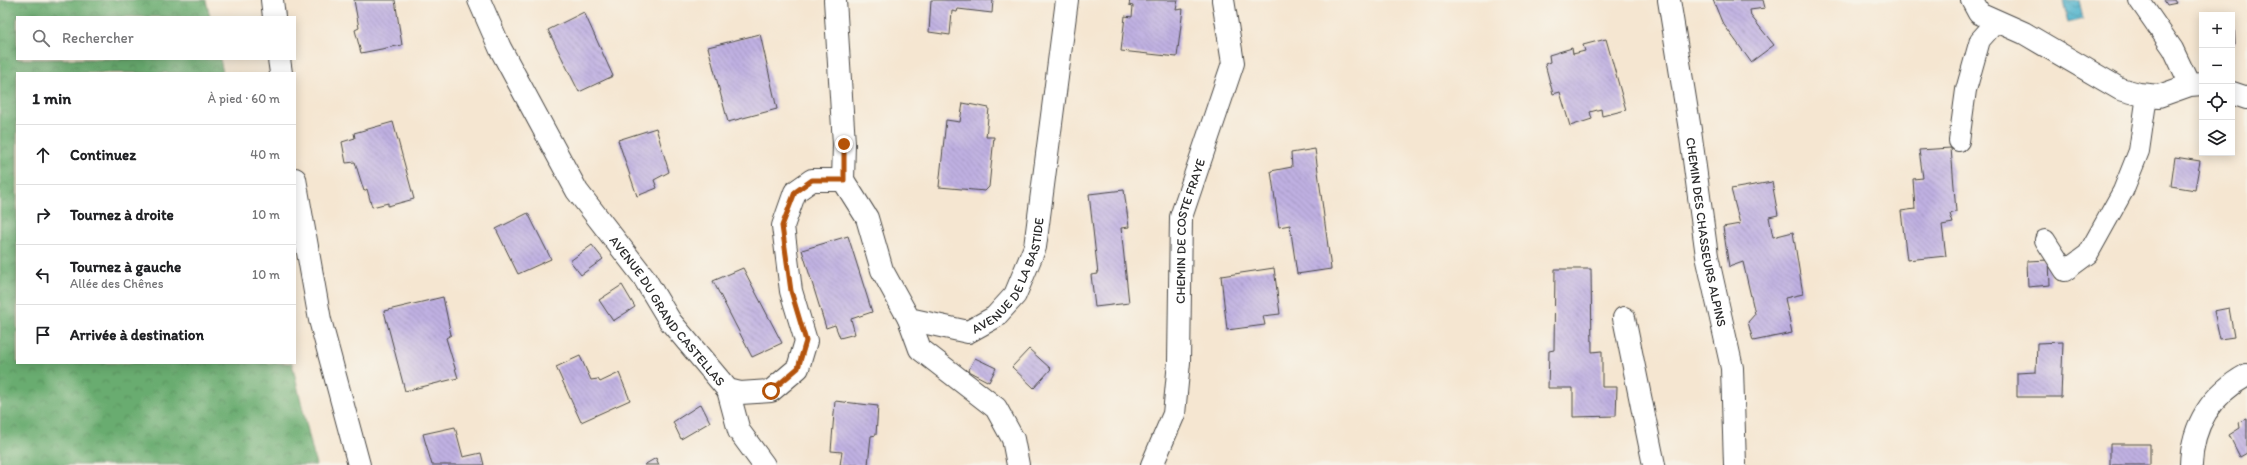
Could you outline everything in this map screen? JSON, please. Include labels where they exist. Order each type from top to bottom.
[{"type":"street","points":[[272,0],[274,16]]},
{"type":"street","name":"AVENUE DU GRAND CASTELLAS","points":[[479,0],[500,48],[577,191],[643,276],[670,321],[728,390],[740,393],[771,391],[798,368],[806,341],[791,291],[782,226],[795,192],[812,180],[844,180]]},
{"type":"street","points":[[835,0],[844,144],[844,180],[867,218],[882,270],[909,319],[920,349],[996,408],[1013,439],[1018,465]]},
{"type":"street","name":"AVENUE DE LA BASTIDE","points":[[909,319],[968,332],[995,317],[1015,295],[1035,246],[1067,0]]},
{"type":"street","name":"CHEMIN DE COSTE FRAYE","points":[[1152,465],[1174,414],[1179,362],[1181,217],[1233,63],[1223,0]]},
{"type":"street","name":"CHEMIN DES CHASSEURS ALPINS","points":[[1669,0],[1690,130],[1707,256],[1732,368],[1735,465]]},
{"type":"street","points":[[1972,0],[1979,13],[1996,22],[2024,33],[2120,89],[2159,96],[2196,84]]},
{"type":"street","points":[[279,60],[281,72]]},
{"type":"street","points":[[2235,94],[2247,98]]},
{"type":"street","points":[[296,185],[320,320],[359,465]]},
{"type":"street","points":[[1624,318],[1654,465]]},
{"type":"street","points":[[2191,465],[2191,445],[2209,405],[2239,379],[2247,375]]},
{"type":"street","points":[[728,390],[739,432],[764,465]]},
{"type":"lane","points":[[2139,0],[2196,84]]},
{"type":"lane","points":[[1959,141],[1966,90],[1980,40],[1996,22]]},
{"type":"lane","points":[[2045,240],[2065,272],[2088,254],[2123,191],[2139,151],[2147,95]]},
{"type":"green space","points":[[0,0],[206,0],[210,16],[16,16],[16,60],[220,60],[223,72],[16,72],[16,364],[292,364],[316,465],[0,465]]},
{"type":"water","points":[[2063,0],[2079,0],[2083,19],[2068,23]]},
{"type":"building","points":[[354,0],[395,0],[402,45],[361,53],[355,30],[359,28]]},
{"type":"building","points":[[931,0],[993,0],[992,13],[958,9],[957,12],[952,11],[950,35],[929,32]]},
{"type":"building","points":[[1130,0],[1178,0],[1176,10],[1183,9],[1177,57],[1121,51],[1125,16],[1132,17],[1133,6],[1129,5]]},
{"type":"building","points":[[1713,0],[1763,0],[1765,8],[1750,10],[1751,16],[1774,45],[1751,62],[1722,22]]},
{"type":"building","points":[[2164,0],[2175,0],[2177,3],[2167,5]]},
{"type":"building","points":[[584,12],[613,76],[579,92],[548,30]]},
{"type":"building","points":[[760,34],[777,109],[728,122],[708,47]]},
{"type":"building","points":[[1606,39],[1626,110],[1602,116],[1601,109],[1590,112],[1592,119],[1570,126],[1560,92],[1553,94],[1545,64],[1550,62],[1549,55],[1572,48],[1573,54],[1585,51],[1583,45]]},
{"type":"building","points":[[963,103],[989,108],[986,137],[994,137],[989,187],[985,191],[939,187],[946,120],[960,122]]},
{"type":"building","points":[[393,122],[414,199],[388,206],[388,203],[372,207],[367,189],[364,191],[355,162],[346,163],[342,142],[355,138],[354,133]]},
{"type":"building","points":[[656,128],[669,172],[654,180],[657,188],[637,196],[618,140]]},
{"type":"building","points":[[1951,148],[1956,212],[1950,214],[1953,223],[1942,225],[1946,256],[1907,260],[1901,211],[1915,209],[1913,179],[1923,178],[1919,150]]},
{"type":"building","points":[[1315,149],[1331,269],[1297,274],[1290,225],[1279,227],[1271,171],[1292,167],[1291,153]]},
{"type":"building","points":[[2175,157],[2200,161],[2195,190],[2171,186]]},
{"type":"building","points":[[1772,182],[1778,215],[1769,217],[1773,237],[1793,232],[1803,294],[1785,298],[1792,333],[1753,341],[1748,322],[1755,314],[1743,262],[1729,267],[1723,227],[1740,224],[1731,189]]},
{"type":"building","points":[[1124,190],[1129,227],[1121,228],[1129,303],[1095,307],[1091,275],[1098,274],[1089,194]]},
{"type":"building","points":[[528,213],[551,259],[518,274],[496,229]]},
{"type":"building","points":[[848,236],[872,312],[851,319],[855,334],[840,338],[835,325],[826,328],[802,250]]},
{"type":"building","points":[[592,245],[603,259],[581,275],[570,261]]},
{"type":"building","points":[[2049,260],[2050,285],[2028,287],[2027,261]]},
{"type":"building","points":[[743,268],[782,343],[752,357],[713,281]]},
{"type":"building","points":[[1274,268],[1280,314],[1263,316],[1265,325],[1227,330],[1221,276]]},
{"type":"building","points":[[1555,269],[1591,269],[1592,352],[1602,351],[1602,387],[1617,387],[1616,416],[1573,417],[1573,388],[1548,388],[1549,351],[1554,350]]},
{"type":"building","points":[[622,285],[635,307],[613,321],[599,300]]},
{"type":"building","points":[[443,297],[451,335],[446,338],[458,378],[405,391],[384,311]]},
{"type":"building","points":[[2229,308],[2234,337],[2220,339],[2214,311]]},
{"type":"building","points":[[2063,342],[2061,397],[2017,397],[2017,373],[2036,372],[2037,343]]},
{"type":"building","points":[[1029,349],[1051,369],[1034,388],[1012,367]]},
{"type":"building","points":[[580,356],[591,380],[598,379],[600,382],[619,373],[630,400],[581,422],[556,367]]},
{"type":"building","points":[[975,358],[996,368],[989,382],[968,371]]},
{"type":"building","points":[[835,401],[878,406],[876,435],[871,436],[868,465],[840,465],[842,452],[831,451]]},
{"type":"building","points":[[701,404],[710,422],[681,439],[673,422]]},
{"type":"building","points":[[2247,419],[2247,453],[2240,457],[2229,435],[2240,428],[2239,422]]},
{"type":"building","points":[[455,427],[463,457],[481,453],[484,465],[432,465],[423,434]]},
{"type":"building","points":[[2110,444],[2150,444],[2150,465],[2110,465]]},
{"type":"building","points":[[656,458],[659,465],[644,465]]},
{"type":"route","points":[[771,391],[798,368],[806,341],[791,291],[782,226],[795,192],[812,180],[844,180],[844,144]]}]
